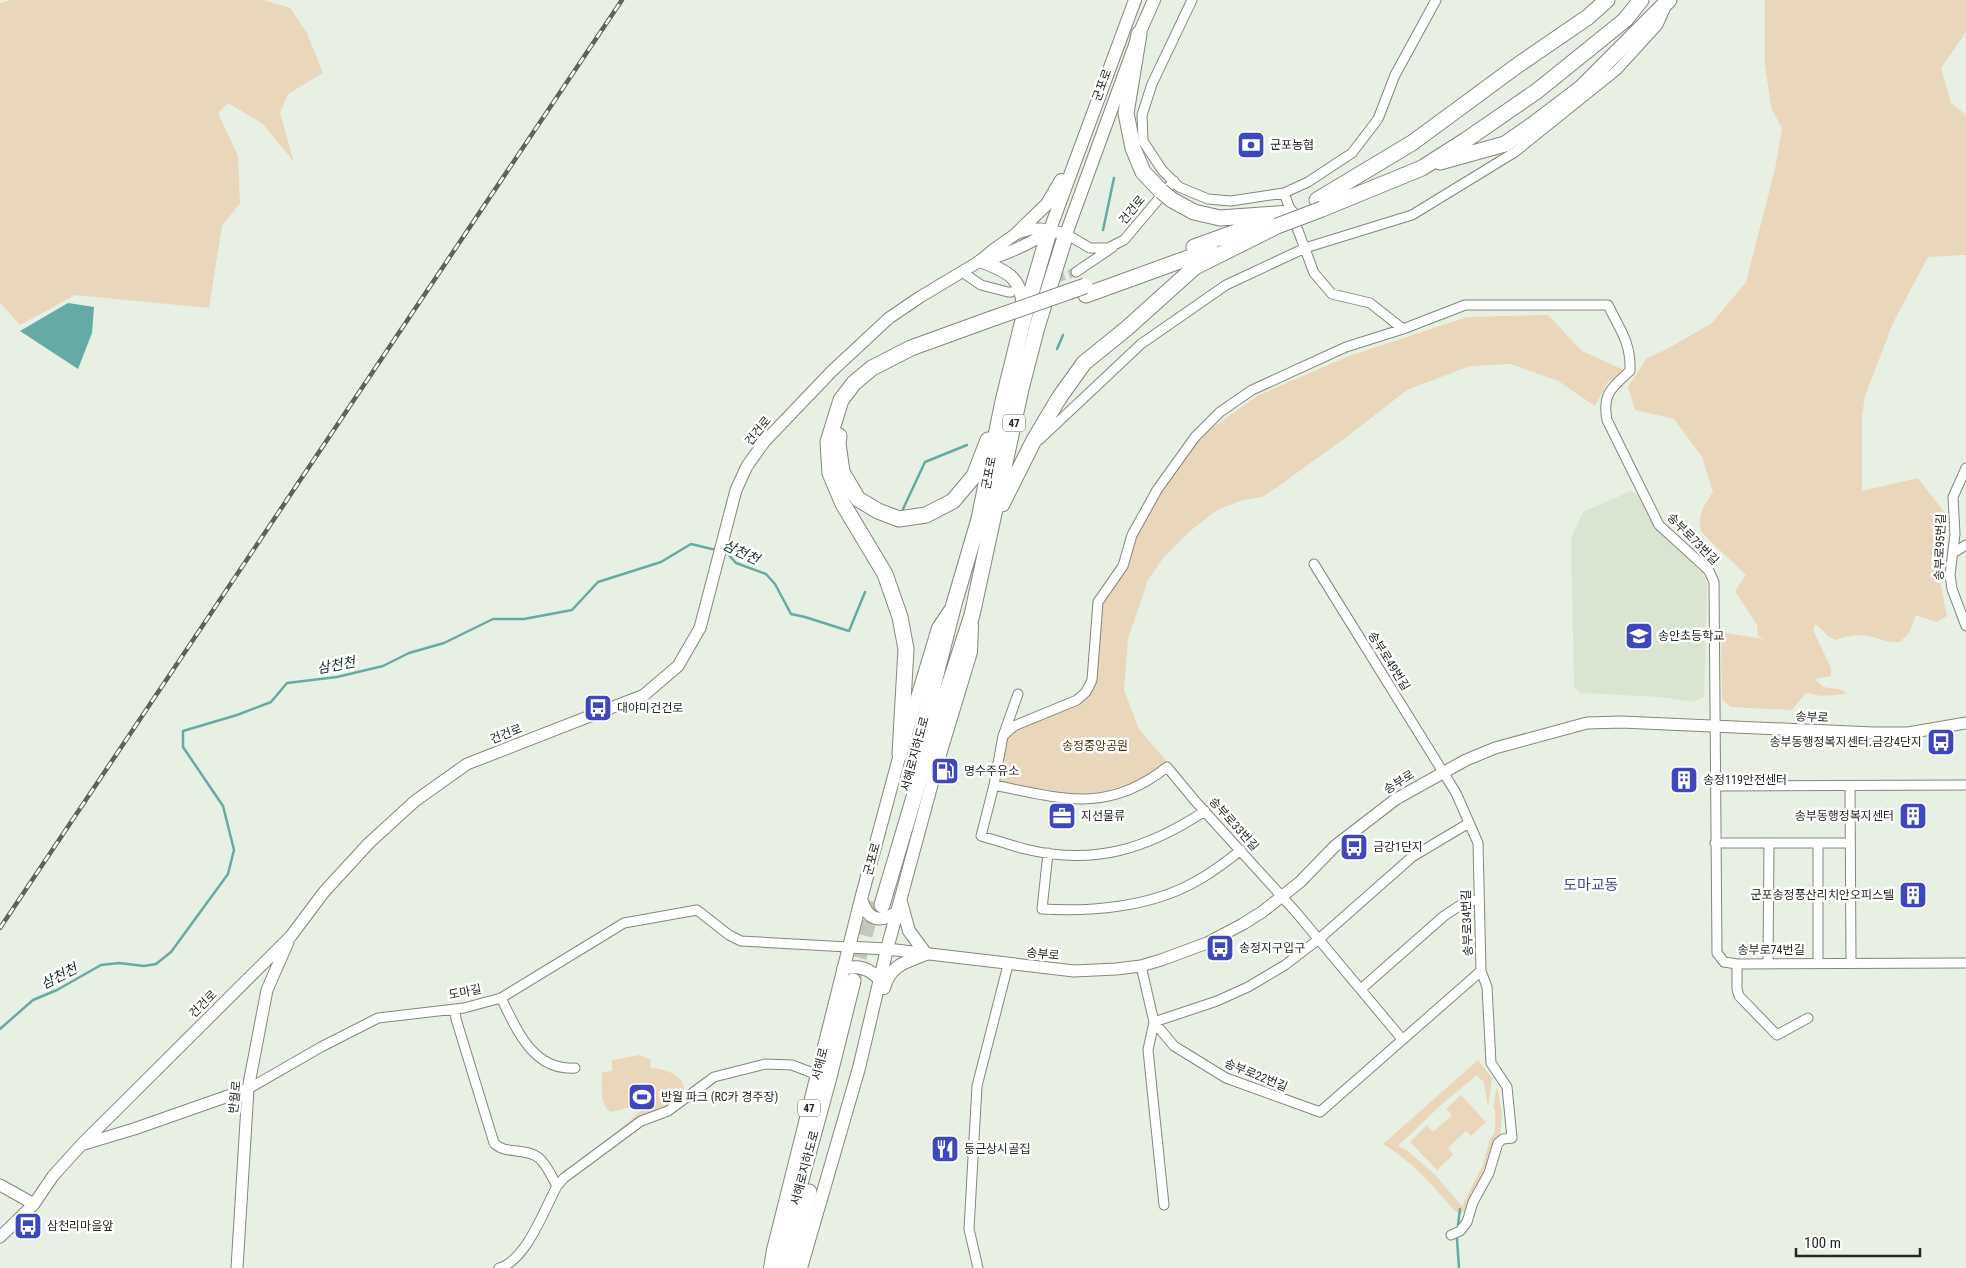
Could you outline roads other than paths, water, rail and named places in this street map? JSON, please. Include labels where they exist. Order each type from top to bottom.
[{"type":"highway","points":[[1139,34],[1126,113],[1133,148],[1143,172],[1166,195],[1194,212],[1220,218],[1256,216],[1290,213],[1320,205],[1412,143],[1518,65],[1588,18],[1607,0]]},
{"type":"highway","points":[[1422,168],[1536,91],[1625,20],[1641,0]]},
{"type":"highway","points":[[900,754],[906,649],[900,616],[886,574],[843,504],[830,473],[828,442],[841,400],[854,383],[872,368],[911,348],[992,324],[1422,168],[1505,144],[1582,88],[1669,0]]},
{"type":"highway","points":[[992,525],[1028,450],[1059,398],[1084,363],[1126,329],[1195,267],[1290,213]]},
{"type":"highway","name":"군포로","points":[[954,604],[979,519],[1003,401],[1048,232]]},
{"type":"highway","name":"군포로","points":[[972,615],[1036,327],[1066,234]]},
{"type":"highway","points":[[992,324],[876,376],[859,392],[849,407],[838,442],[842,472],[858,499],[878,511],[899,519],[926,515],[953,501],[974,476],[1003,401]]},
{"type":"highway","name":"서해로지하도로","points":[[873,902],[918,747],[954,604]]},
{"type":"highway","name":"서해로지하도로","points":[[873,902],[928,750],[972,615]]},
{"type":"highway","name":"서해로지하도로","points":[[778,1268],[829,1077],[853,978]]},
{"type":"highway","name":"서해로지하도로","points":[[789,1268],[853,978]]},
{"type":"main road","name":"군포로","points":[[1048,232],[1135,0]]},
{"type":"main road","name":"군포로","points":[[1066,234],[1139,34],[1154,0]]},
{"type":"main road","points":[[1018,233],[1048,204],[1061,179],[1068,178]]},
{"type":"main road","points":[[980,262],[1002,269],[1018,283],[1023,297],[1022,324]]},
{"type":"main road","name":"군포로","points":[[848,947],[873,902],[900,754],[938,628],[954,604]]},
{"type":"main road","name":"군포로","points":[[887,949],[938,760],[971,652],[972,615]]},
{"type":"main road","points":[[859,1068],[869,1044],[886,980],[892,970],[898,966],[926,954],[910,931],[899,907],[888,918],[878,919],[870,915],[865,909],[873,902]]},
{"type":"main road","name":"서해로","points":[[770,1268],[818,1075],[853,978],[848,947]]},
{"type":"main road","name":"47","points":[[801,1268],[859,1068],[887,949]]},
{"type":"main road","points":[[853,978],[853,966],[864,967],[873,972],[880,980]]},
{"type":"street","points":[[1192,0],[1152,84],[1142,115],[1143,141],[1162,170],[1179,187],[1208,199],[1231,201],[1284,194],[1308,182],[1352,153],[1378,119],[1395,75],[1436,0]]},
{"type":"street","points":[[1028,450],[1141,344],[1226,285],[1305,248],[1412,215],[1515,152],[1617,70],[1658,25],[1669,0]]},
{"type":"street","name":"건건로","points":[[0,1237],[34,1204],[53,1176],[82,1144],[291,936],[324,892],[369,843],[415,801],[467,764],[644,695],[678,666],[700,628],[736,490],[747,466],[765,441],[832,371],[889,318],[920,297],[980,262],[993,250],[1018,233],[1031,229],[1041,229],[1048,232],[1066,234],[1090,248],[1108,248],[1124,240],[1174,181]]},
{"type":"street","points":[[1284,194],[1314,273],[1332,294],[1370,303],[1403,330]]},
{"type":"street","name":"건건로","points":[[980,262],[993,259],[1048,232]]},
{"type":"street","points":[[1076,272],[1124,240]]},
{"type":"street","points":[[962,272],[980,285],[1011,292]]},
{"type":"street","name":"송부로73번길","points":[[1403,330],[1465,304],[1608,305],[1629,346],[1630,372],[1608,393],[1605,408],[1607,420],[1659,524],[1705,567],[1712,576],[1714,588],[1714,725]]},
{"type":"street","points":[[1003,736],[1014,726],[1077,700],[1086,692],[1092,680],[1098,602],[1123,566],[1132,536],[1157,490],[1195,437],[1220,412],[1252,390],[1346,347],[1403,330]]},
{"type":"street","name":"송부로95번길","points":[[1966,468],[1953,497],[1956,520],[1950,575],[1952,589],[1963,607],[1966,626]]},
{"type":"street","points":[[1953,553],[1966,545]]},
{"type":"street","name":"송부로49번길","points":[[1314,564],[1442,772]]},
{"type":"street","points":[[1018,694],[1003,736],[994,785],[981,836],[1026,849],[1048,853],[1085,855],[1125,850],[1148,843],[1181,827],[1205,811]]},
{"type":"street","name":"송부로","points":[[848,947],[887,949],[1008,965],[1074,971],[1141,966],[1207,943],[1243,924],[1282,897],[1335,846],[1396,798],[1442,772],[1495,748],[1587,723],[1621,722],[1908,733],[1966,723]]},
{"type":"street","name":"송부로74번길","points":[[1714,725],[1717,953],[1724,962],[1736,964],[1966,963]]},
{"type":"street","name":"송부로33번길","points":[[994,785],[1078,800],[1097,799],[1130,790],[1151,780],[1167,767],[1362,989],[1399,1041]]},
{"type":"street","name":"송부로34번길","points":[[1399,1041],[1481,971],[1478,843],[1456,794],[1442,772]]},
{"type":"street","points":[[1715,786],[1850,787],[1966,785]]},
{"type":"street","points":[[1850,787],[1851,963]]},
{"type":"street","points":[[1164,1205],[1148,1050],[1154,1022],[1217,1001],[1248,987],[1285,965],[1319,939],[1412,857],[1468,823]]},
{"type":"street","points":[[1715,843],[1850,843]]},
{"type":"street","points":[[1768,843],[1768,963]]},
{"type":"street","points":[[1818,844],[1818,963]]},
{"type":"street","points":[[1048,853],[1042,909],[1083,910],[1139,902],[1177,890],[1192,884],[1241,850]]},
{"type":"street","points":[[1362,989],[1444,916],[1462,904],[1478,899]]},
{"type":"street","name":"도마길","points":[[82,1144],[134,1129],[248,1089],[378,1018],[455,1009],[501,998],[624,923],[697,910],[729,935],[740,941],[848,947]]},
{"type":"street","name":"반월로","points":[[237,1268],[248,1089],[267,990],[291,936]]},
{"type":"street","points":[[1736,964],[1739,996],[1777,1035],[1808,1018]]},
{"type":"street","points":[[978,1268],[969,1230],[977,1086],[1008,965]]},
{"type":"street","name":"송부로22번길","points":[[1141,966],[1154,1022],[1174,1046],[1226,1078],[1320,1112],[1399,1041]]},
{"type":"street","points":[[1451,1235],[1460,1231],[1467,1222],[1473,1202],[1489,1173],[1498,1143],[1503,1139],[1512,1138],[1507,1086],[1491,1062],[1487,987],[1481,971]]},
{"type":"street","points":[[501,998],[524,1042],[539,1057],[556,1067],[575,1068]]},
{"type":"street","points":[[455,1009],[456,1019],[494,1143],[499,1148],[526,1152],[539,1158],[556,1186]]},
{"type":"street","points":[[499,1268],[504,1267],[524,1251],[556,1186],[641,1121],[668,1111],[714,1077],[765,1064],[792,1065],[818,1075]]},
{"type":"street","points":[[0,1185],[34,1204]]},
{"type":"water","points":[[68,303],[94,307],[92,333],[78,369],[20,331]]},
{"type":"waterway","name":"삼천천","points":[[1103,230],[1114,178]]},
{"type":"waterway","name":"삼천천","points":[[1057,349],[1063,335]]},
{"type":"waterway","name":"삼천천","points":[[903,509],[925,462],[967,445]]},
{"type":"waterway","name":"삼천천","points":[[0,1029],[33,1000],[57,990],[101,965],[119,963],[144,966],[156,964],[171,952],[228,874],[234,850],[223,806],[183,747],[183,731],[237,715],[271,702],[287,683],[337,677],[383,666],[409,653],[444,643],[493,619],[524,619],[572,610],[598,582],[661,562],[691,544],[716,550]]},
{"type":"waterway","name":"삼천천","points":[[724,552],[736,563],[766,574],[775,584],[791,614],[849,631],[865,592]]},
{"type":"waterway","points":[[1458,1225],[1460,1209]]},
{"type":"waterway","points":[[1457,1239],[1459,1268]]},
{"type":"tunnel","points":[[1030,286],[1076,272]]},
{"type":"tunnel","points":[[853,980],[874,902]]},
{"type":"railway","points":[[0,928],[622,0]]},
{"type":"place","name":"군포농협","points":[[1251,145]]},
{"type":"place","name":"송안초등학교","points":[[1639,636]]},
{"type":"place","name":"대야미건건로","points":[[598,708]]},
{"type":"place","name":"송부동행정복지센터.금강4단지","points":[[1941,742]]},
{"type":"place","name":"명수주유소","points":[[945,771]]},
{"type":"place","name":"송정119안전센터","points":[[1684,780]]},
{"type":"place","name":"지선물류","points":[[1062,816]]},
{"type":"place","name":"송부동행정복지센터","points":[[1913,816]]},
{"type":"place","name":"금강1단지","points":[[1354,847]]},
{"type":"place","name":"군포송정풍산리치안오피스텔","points":[[1913,895]]},
{"type":"place","name":"송정지구입구","points":[[1220,948]]},
{"type":"place","name":"반월 파크 (RC카 경주장)","points":[[642,1097]]},
{"type":"place","name":"둥근상시골집","points":[[945,1149]]},
{"type":"place","name":"삼천리마을앞","points":[[28,1226]]},
{"type":"district","name":"도마교동","points":[[1591,885]]},
{"type":"park label","name":"송정중앙공원","points":[[1095,746]]}]
